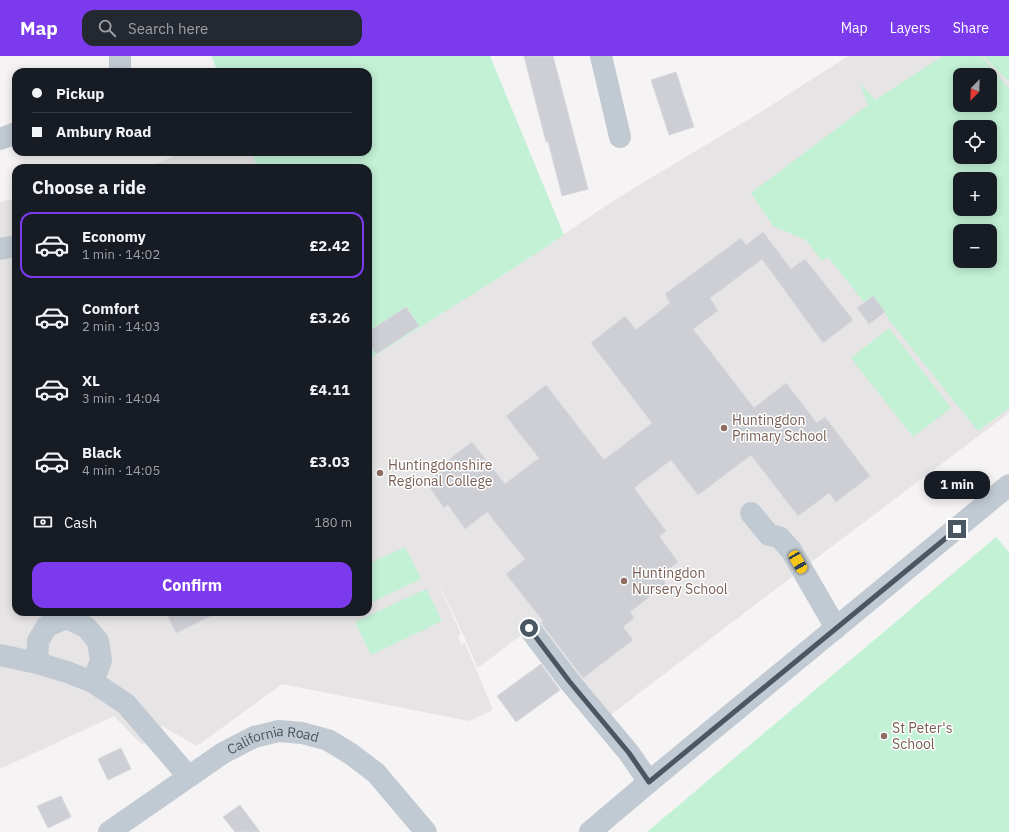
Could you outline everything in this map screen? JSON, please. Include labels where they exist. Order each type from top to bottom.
[{"type":"street","points":[[120,56],[120,68]]},
{"type":"street","points":[[601,56],[620,137]]},
{"type":"street","points":[[0,139],[12,134]]},
{"type":"street","points":[[0,249],[12,247]]},
{"type":"street","points":[[590,832],[1009,485]]},
{"type":"street","points":[[751,513],[769,535],[779,537],[791,550],[836,628]]},
{"type":"street","points":[[37,663],[38,641],[47,626],[66,618],[86,627],[98,641],[101,660],[93,682]]},
{"type":"street","points":[[529,628],[569,681],[629,753],[649,782]]},
{"type":"street","points":[[0,655],[37,663],[93,682],[126,704],[188,776]]},
{"type":"street","name":"California Road","points":[[109,832],[223,753],[254,737],[279,731],[302,733],[328,740],[351,754],[376,773],[426,832]]},
{"type":"shaded area","points":[[848,56],[983,56],[995,68],[953,68],[953,112],[997,112],[997,70],[1009,82],[1009,413],[600,723],[525,632],[482,665],[477,667],[429,563],[461,634],[458,636],[461,644],[465,643],[493,710],[469,721],[282,684],[197,746],[162,726],[142,745],[114,716],[0,769],[0,202],[11,199],[12,200],[12,616],[372,616],[372,357],[511,270],[616,199],[764,110]]},
{"type":"shaded area","points":[[174,156],[253,156],[256,164],[156,164]]},
{"type":"green space","points":[[211,56],[490,56],[564,235],[372,357],[372,164],[256,164],[253,156],[372,156],[372,68],[216,68]]},
{"type":"green space","points":[[943,56],[981,56],[992,68],[953,68],[953,112],[997,112],[997,74],[1009,88],[1009,408],[978,431],[889,320],[885,312],[873,297],[864,302],[828,257],[822,261],[806,240],[773,226],[751,193],[868,105],[860,83],[875,100]]},
{"type":"green space","points":[[983,56],[1009,56],[1009,82],[997,70],[997,68],[995,68]]},
{"type":"green space","points":[[889,328],[951,408],[913,437],[851,358]]},
{"type":"green space","name":"St Peter's School","points":[[996,537],[1009,552],[1009,832],[647,832]]},
{"type":"green space","points":[[405,547],[421,579],[372,602],[372,562]]},
{"type":"green space","points":[[426,589],[442,621],[371,655],[355,622],[368,616],[372,616],[372,614]]},
{"type":"building","points":[[524,56],[553,56],[588,189],[562,196],[548,141],[546,142]]},
{"type":"building","points":[[676,72],[694,127],[669,135],[651,80]]},
{"type":"building","points":[[763,232],[791,269],[805,259],[853,320],[823,343],[762,259],[710,298],[718,311],[693,329],[754,408],[786,383],[817,423],[825,417],[870,476],[836,502],[829,493],[798,516],[751,455],[698,495],[671,460],[634,488],[666,531],[659,536],[678,562],[660,576],[666,584],[630,612],[634,618],[623,627],[633,640],[583,678],[541,623],[543,621],[506,574],[525,559],[487,512],[465,529],[448,505],[444,508],[427,483],[450,464],[447,461],[472,442],[505,484],[539,458],[506,416],[546,385],[604,460],[652,423],[591,343],[625,316],[636,330],[670,303],[665,294],[741,238],[746,245]]},
{"type":"building","points":[[873,296],[885,312],[869,324],[857,308]]},
{"type":"building","points":[[406,307],[419,326],[376,354],[372,348],[372,329]]},
{"type":"building","points":[[168,616],[211,616],[176,633]]},
{"type":"building","points":[[541,664],[560,690],[516,722],[497,696]]},
{"type":"building","points":[[121,748],[131,769],[108,780],[98,759]]},
{"type":"building","points":[[61,796],[71,817],[48,828],[37,806]]},
{"type":"building","points":[[240,805],[260,832],[235,832],[223,817]]},
{"type":"place","name":"Huntingdon Primary School","points":[[724,428]]},
{"type":"place","name":"Huntingdonshire Regional College","points":[[380,473]]},
{"type":"place","name":"Huntingdon Nursery School","points":[[624,581]]},
{"type":"place","name":"St Peter's School","points":[[884,736]]},
{"type":"route","points":[[529,628],[569,681],[629,753],[649,782],[957,529]]}]
